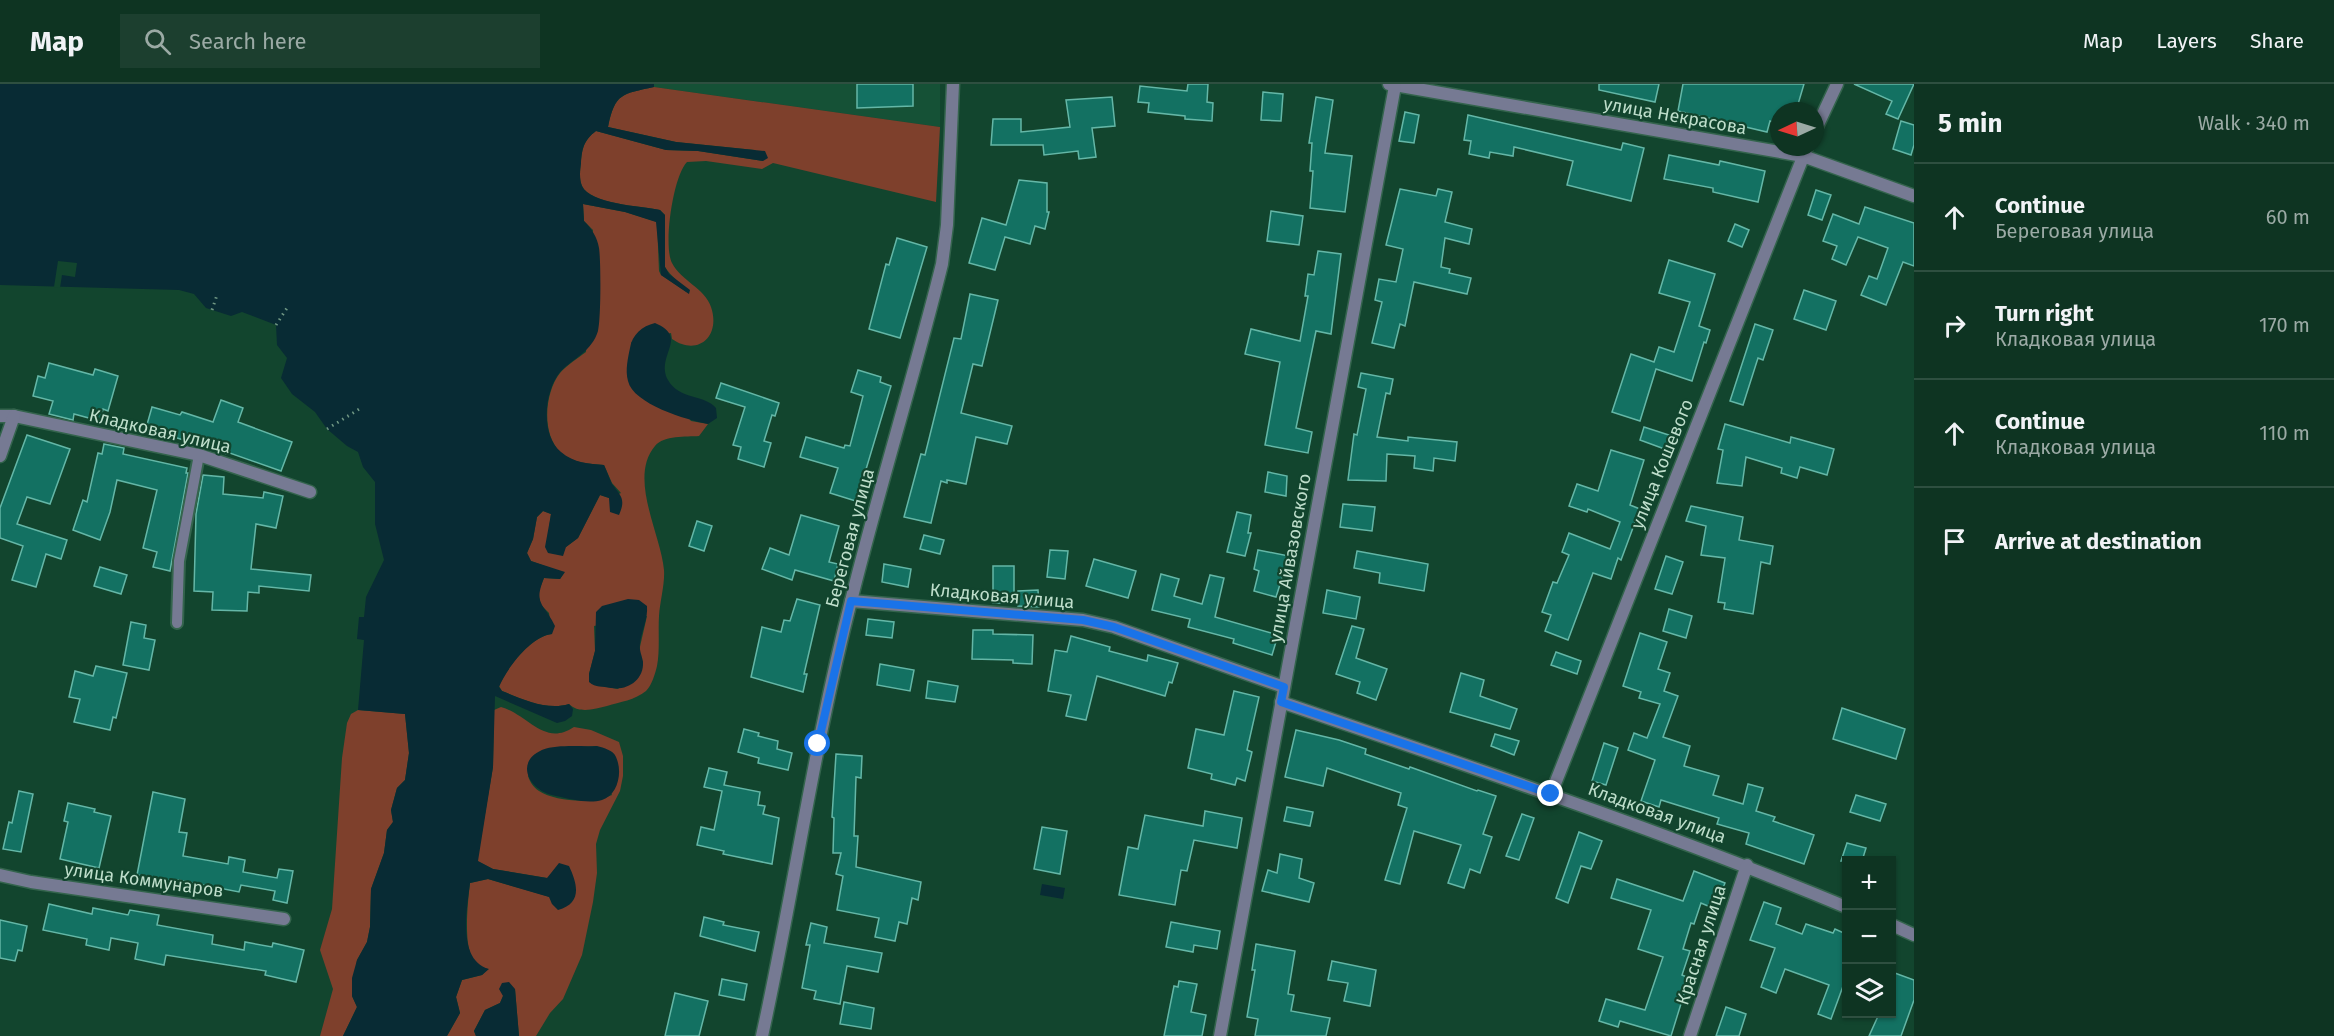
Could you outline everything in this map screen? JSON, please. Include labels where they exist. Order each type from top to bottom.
[{"type":"street","name":"Береговая улица","points":[[762,1036],[782,943],[818,744],[851,601],[942,264],[947,225],[953,84]]},
{"type":"street","points":[[1824,112],[1837,84]]},
{"type":"street","name":"улица Некрасова","points":[[1392,85],[1770,146]]},
{"type":"street","name":"улица Айвазовского","points":[[1220,1036],[1392,85]]},
{"type":"street","name":"улица Кошевого","points":[[1551,794],[1803,156]]},
{"type":"street","name":"улица Некрасова","points":[[1815,156],[1914,196]]},
{"type":"street","name":"Кладковая улица","points":[[0,416],[14,416],[199,455],[310,492]]},
{"type":"street","points":[[0,456],[14,416]]},
{"type":"street","name":"Кладковая улица","points":[[851,601],[1083,620],[1114,627],[1284,687]]},
{"type":"street","name":"Кладковая улица","points":[[1281,702],[1551,794],[1747,866],[1842,905]]},
{"type":"street","name":"Красная улица","points":[[1690,1036],[1747,866]]},
{"type":"street","name":"улица Коммунаров","points":[[0,874],[31,882],[284,919]]},
{"type":"street","points":[[1896,927],[1914,935]]},
{"type":"lane","points":[[177,622],[179,561],[199,455]]},
{"type":"path","points":[[212,310],[217,295]]},
{"type":"path","points":[[276,325],[287,308]]},
{"type":"path","points":[[327,429],[361,408]]},
{"type":"shaded area","points":[[654,84],[940,84],[940,127],[654,87]]},
{"type":"shaded area","points":[[654,87],[940,127],[936,202],[773,163],[762,169],[706,161],[687,162],[677,181],[671,211],[669,254],[672,263],[681,275],[708,300],[713,317],[713,327],[705,341],[690,346],[672,339],[671,333],[631,342],[691,421],[708,424],[699,436],[676,437],[659,442],[648,459],[645,490],[664,570],[656,669],[652,683],[637,697],[587,710],[577,709],[569,704],[543,705],[502,691],[499,686],[514,662],[528,647],[536,640],[552,634],[549,613],[541,605],[538,593],[544,578],[560,579],[564,573],[531,561],[527,553],[533,539],[537,517],[543,511],[551,514],[549,528],[566,547],[578,538],[600,495],[609,498],[621,493],[612,483],[604,465],[575,461],[560,452],[554,444],[548,424],[548,401],[555,381],[563,370],[586,352],[593,230],[584,221],[583,204],[625,212],[657,222],[659,271],[661,275],[688,293],[665,267],[665,215],[660,210],[605,200],[587,192],[582,186],[580,177],[584,145],[596,131],[666,150],[698,151],[763,161],[755,150],[676,142],[608,127],[617,101],[627,94]],"holes":[[[647,616],[639,651],[643,663],[618,689],[607,687],[589,674],[595,651],[594,626]]]},
{"type":"shaded area","points":[[501,707],[511,711],[545,732],[563,732],[574,727],[591,730],[619,742],[623,756],[623,776],[620,791],[600,830],[596,844],[597,873],[582,955],[563,999],[550,1013],[536,1036],[519,1036],[515,989],[503,996],[500,1003],[485,1010],[474,1031],[476,1036],[447,1036],[460,1013],[456,997],[462,980],[482,975],[488,969],[479,966],[475,961],[468,943],[470,883],[488,879],[550,897],[552,904],[547,878],[493,869],[477,861],[493,767],[494,710]],"holes":[[[597,746],[612,795],[585,801],[555,798],[537,789],[528,776],[542,750]]]},
{"type":"shaded area","points":[[358,710],[405,714],[409,753],[405,780],[397,788],[391,810],[393,822],[387,830],[384,853],[371,889],[370,927],[367,942],[357,960],[352,996],[357,1007],[343,1036],[320,1036],[333,989],[320,950],[332,909],[342,758],[347,723],[351,714]]},
{"type":"water","points":[[0,84],[654,84],[654,87],[634,91],[617,101],[608,127],[676,142],[765,151],[768,158],[763,161],[698,151],[666,150],[596,131],[584,145],[580,172],[582,186],[595,197],[660,210],[665,215],[665,267],[669,274],[690,290],[689,294],[661,275],[656,222],[625,212],[583,204],[584,221],[594,233],[599,248],[600,315],[598,331],[592,344],[555,379],[548,400],[547,424],[554,444],[566,456],[582,462],[604,465],[612,484],[622,498],[622,505],[619,515],[610,512],[609,498],[600,495],[578,538],[566,547],[563,556],[548,553],[545,547],[551,514],[543,511],[537,517],[533,539],[527,553],[531,561],[565,572],[560,579],[544,578],[541,587],[541,604],[555,626],[552,634],[536,640],[521,654],[499,687],[502,691],[543,705],[569,704],[573,709],[572,716],[557,723],[495,696],[493,767],[478,861],[493,869],[547,878],[559,863],[569,866],[576,892],[571,903],[558,910],[549,897],[488,879],[470,883],[466,919],[468,945],[479,964],[489,969],[482,975],[462,980],[456,997],[460,1013],[447,1036],[343,1036],[357,1007],[352,996],[352,978],[357,960],[367,942],[370,927],[371,889],[384,853],[387,830],[393,822],[391,810],[397,788],[405,780],[409,753],[405,714],[358,710],[364,640],[357,639],[359,617],[364,617],[366,597],[384,560],[375,524],[375,482],[363,467],[358,452],[327,429],[315,412],[292,394],[281,378],[287,358],[277,345],[276,325],[242,312],[231,316],[206,308],[194,294],[179,290],[0,285]]},
{"type":"water","points":[[655,323],[670,335],[671,341],[665,363],[668,380],[678,391],[705,401],[716,408],[717,418],[708,424],[662,410],[640,397],[632,389],[627,373],[631,343],[638,332]]},
{"type":"water","points":[[628,599],[639,600],[647,606],[640,643],[643,662],[641,674],[633,683],[623,688],[594,685],[589,682],[589,674],[595,651],[596,612],[602,606]]},
{"type":"water","points":[[562,746],[597,746],[613,753],[619,769],[615,788],[602,800],[579,801],[546,793],[538,789],[528,776],[529,762],[533,755],[542,750]]},
{"type":"water","points":[[1042,884],[1065,888],[1063,899],[1040,895]]},
{"type":"water","points":[[509,982],[515,989],[519,1036],[476,1036],[474,1031],[485,1010],[500,1003],[503,996],[499,989],[502,983]]},
{"type":"pier","points":[[58,261],[77,263],[75,277],[62,275],[60,288],[54,287]]},
{"type":"building","points":[[857,84],[913,84],[913,106],[857,108]]},
{"type":"building","points":[[1188,84],[1208,84],[1207,102],[1213,103],[1212,121],[1148,112],[1149,103],[1138,102],[1140,86],[1187,91]]},
{"type":"building","points":[[1599,84],[1659,84],[1655,102],[1599,90]]},
{"type":"building","points":[[1683,84],[1804,84],[1799,102],[1770,102],[1770,121],[1767,132],[1678,111]]},
{"type":"building","points":[[1854,84],[1914,84],[1898,119],[1886,114],[1892,101]]},
{"type":"building","points":[[1263,92],[1283,94],[1281,121],[1261,120]]},
{"type":"building","points":[[1112,97],[1115,126],[1092,128],[1096,157],[1079,159],[1078,151],[1044,155],[1043,145],[991,145],[993,119],[1021,119],[1021,132],[1070,127],[1066,100]]},
{"type":"building","points":[[1316,97],[1333,100],[1325,153],[1352,156],[1345,212],[1310,208],[1313,171],[1310,171],[1312,143],[1309,143]]},
{"type":"building","points":[[1405,112],[1419,115],[1414,143],[1399,141]]},
{"type":"building","points":[[1468,115],[1621,150],[1623,143],[1644,148],[1631,201],[1567,185],[1573,161],[1514,147],[1513,156],[1490,152],[1489,158],[1469,154],[1471,141],[1464,140]]},
{"type":"building","points":[[1901,121],[1914,125],[1914,145],[1911,155],[1893,149]]},
{"type":"building","points":[[1669,155],[1719,165],[1720,161],[1765,171],[1758,202],[1713,192],[1713,188],[1664,179]]},
{"type":"building","points":[[1019,180],[1047,183],[1047,212],[1049,212],[1045,229],[1035,226],[1030,244],[1005,237],[995,270],[969,263],[982,218],[1006,225]]},
{"type":"building","points":[[1400,189],[1436,196],[1438,189],[1452,192],[1445,222],[1472,229],[1469,244],[1445,238],[1441,267],[1450,269],[1449,273],[1471,278],[1467,294],[1414,282],[1405,326],[1400,324],[1394,348],[1372,343],[1382,302],[1375,300],[1379,279],[1396,282],[1403,249],[1386,245]]},
{"type":"building","points":[[1816,190],[1831,195],[1822,220],[1808,215]]},
{"type":"building","points":[[1865,207],[1914,223],[1914,266],[1903,262],[1886,305],[1861,295],[1869,276],[1877,279],[1888,248],[1858,237],[1846,265],[1832,259],[1837,246],[1823,241],[1833,214],[1859,224]]},
{"type":"building","points":[[1271,211],[1303,216],[1299,245],[1267,241]]},
{"type":"building","points":[[1735,224],[1749,230],[1742,247],[1728,241]]},
{"type":"building","points":[[897,238],[927,247],[900,338],[869,329],[886,264],[889,265]]},
{"type":"building","points":[[1318,251],[1341,254],[1331,334],[1316,331],[1296,428],[1312,432],[1308,453],[1265,445],[1280,362],[1245,354],[1251,329],[1300,341],[1308,296],[1305,296],[1308,274],[1314,275]]},
{"type":"building","points":[[1669,260],[1715,274],[1699,326],[1710,330],[1692,381],[1656,369],[1640,421],[1612,412],[1631,354],[1654,362],[1659,347],[1674,352],[1690,302],[1659,293]]},
{"type":"building","points":[[1804,290],[1836,301],[1826,330],[1794,319]]},
{"type":"building","points":[[970,294],[998,300],[982,366],[973,364],[961,413],[1012,426],[1007,444],[976,437],[966,484],[941,481],[931,523],[904,517],[921,454],[925,455],[954,338],[961,339]]},
{"type":"building","points":[[1755,324],[1773,330],[1763,360],[1758,358],[1743,405],[1730,401]]},
{"type":"building","points":[[49,363],[93,375],[95,369],[118,376],[108,411],[103,409],[100,421],[74,414],[73,420],[49,414],[53,401],[33,396],[38,376],[45,378]]},
{"type":"building","points":[[858,370],[881,377],[880,382],[891,386],[861,486],[864,487],[859,502],[830,493],[838,468],[800,457],[806,437],[844,448],[845,445],[850,446],[863,396],[851,392]]},
{"type":"building","points":[[1361,373],[1393,379],[1390,394],[1386,393],[1377,437],[1408,441],[1408,437],[1457,442],[1455,461],[1434,458],[1433,471],[1414,468],[1415,456],[1387,454],[1386,481],[1348,480],[1354,434],[1357,435],[1366,389],[1358,387]]},
{"type":"building","points":[[721,383],[779,403],[775,416],[772,415],[764,441],[771,443],[764,467],[738,459],[741,447],[733,445],[745,407],[716,398]]},
{"type":"building","points":[[221,400],[243,408],[238,422],[292,442],[281,471],[146,428],[152,407],[180,415],[182,412],[213,422]]},
{"type":"building","points":[[1725,424],[1790,443],[1791,437],[1834,449],[1827,475],[1800,467],[1797,478],[1781,473],[1782,468],[1746,457],[1742,486],[1717,483],[1723,450],[1718,449]]},
{"type":"building","points":[[1644,427],[1675,437],[1670,451],[1640,440]]},
{"type":"building","points":[[27,435],[70,449],[50,504],[27,497],[17,524],[67,540],[61,559],[46,554],[36,587],[12,580],[23,546],[0,538],[0,508]]},
{"type":"building","points":[[104,444],[124,448],[123,454],[187,468],[186,473],[188,473],[170,571],[153,567],[157,552],[143,548],[157,490],[117,480],[110,512],[100,540],[73,530],[83,500],[87,502],[98,453],[102,454]]},
{"type":"building","points":[[1611,450],[1644,460],[1630,505],[1640,509],[1621,560],[1618,558],[1611,579],[1593,573],[1568,640],[1545,631],[1551,615],[1542,612],[1553,582],[1557,583],[1569,555],[1562,552],[1569,533],[1610,549],[1620,522],[1588,509],[1587,512],[1569,506],[1577,484],[1598,491]]},
{"type":"building","points":[[1268,472],[1287,476],[1286,496],[1265,492]]},
{"type":"building","points":[[203,475],[224,477],[223,494],[263,498],[264,492],[283,496],[276,528],[256,524],[251,569],[311,575],[309,591],[259,586],[259,593],[248,592],[247,611],[212,610],[213,592],[194,591],[196,514]]},
{"type":"building","points":[[1343,504],[1375,507],[1372,531],[1340,527]]},
{"type":"building","points":[[1691,506],[1743,517],[1739,540],[1773,546],[1770,564],[1761,562],[1753,614],[1724,609],[1725,603],[1718,602],[1725,558],[1701,555],[1706,526],[1686,521]]},
{"type":"building","points":[[1237,512],[1251,515],[1248,533],[1251,533],[1245,556],[1227,552]]},
{"type":"building","points":[[801,515],[839,526],[829,562],[838,564],[834,581],[795,570],[792,580],[762,569],[770,548],[789,555]]},
{"type":"building","points":[[697,521],[712,526],[704,551],[689,546]]},
{"type":"building","points":[[924,535],[944,540],[940,554],[920,549]]},
{"type":"building","points":[[1050,550],[1068,551],[1065,579],[1047,577]]},
{"type":"building","points":[[1258,550],[1289,556],[1276,597],[1254,591],[1259,571],[1254,569]]},
{"type":"building","points":[[1357,551],[1428,564],[1424,591],[1379,583],[1380,573],[1354,568]]},
{"type":"building","points":[[1666,556],[1683,562],[1672,594],[1655,589]]},
{"type":"building","points":[[1094,559],[1136,571],[1128,598],[1086,586]]},
{"type":"building","points":[[884,564],[911,569],[908,587],[882,582]]},
{"type":"building","points":[[993,566],[1014,566],[1014,603],[993,603]]},
{"type":"building","points":[[100,567],[127,575],[121,594],[94,586]]},
{"type":"building","points":[[1161,574],[1179,579],[1174,596],[1202,604],[1210,575],[1224,578],[1215,617],[1278,635],[1272,655],[1233,643],[1234,639],[1188,627],[1190,619],[1152,610]]},
{"type":"building","points":[[1038,590],[1039,607],[1018,606],[1018,591]]},
{"type":"building","points":[[1327,590],[1360,597],[1356,619],[1323,613]]},
{"type":"building","points":[[797,599],[820,605],[804,674],[807,674],[803,692],[751,677],[762,627],[781,632],[784,620],[790,621]]},
{"type":"building","points":[[1669,609],[1692,616],[1686,638],[1663,631]]},
{"type":"building","points":[[868,619],[894,622],[892,638],[866,635]]},
{"type":"building","points":[[131,622],[146,625],[144,638],[155,640],[149,670],[123,665]]},
{"type":"building","points":[[1352,626],[1364,629],[1356,658],[1387,669],[1376,700],[1357,693],[1360,682],[1336,674]]},
{"type":"building","points":[[973,630],[993,630],[993,634],[1033,635],[1032,664],[1013,663],[1013,660],[972,659]]},
{"type":"building","points":[[1640,633],[1667,642],[1658,669],[1670,673],[1664,691],[1678,696],[1663,737],[1690,746],[1684,766],[1719,776],[1713,795],[1743,804],[1748,784],[1763,788],[1756,811],[1775,817],[1773,821],[1814,835],[1804,864],[1746,844],[1749,833],[1717,824],[1719,818],[1661,800],[1659,807],[1641,801],[1655,760],[1628,750],[1634,733],[1647,738],[1660,704],[1639,698],[1641,692],[1623,686]]},
{"type":"building","points":[[1071,636],[1110,647],[1109,651],[1147,661],[1148,655],[1178,663],[1165,696],[1097,676],[1086,720],[1066,716],[1071,695],[1048,691],[1055,650],[1067,652]]},
{"type":"building","points":[[1556,652],[1581,661],[1577,674],[1551,665]]},
{"type":"building","points":[[880,664],[914,670],[910,691],[877,685]]},
{"type":"building","points":[[96,666],[127,673],[116,718],[113,717],[110,730],[74,722],[80,699],[69,697],[75,671],[93,676]]},
{"type":"building","points":[[1461,673],[1484,680],[1480,696],[1517,709],[1510,729],[1450,712]]},
{"type":"building","points":[[928,681],[958,686],[955,702],[926,698]]},
{"type":"building","points":[[1234,691],[1259,697],[1247,750],[1252,752],[1245,781],[1237,778],[1235,785],[1211,779],[1212,774],[1188,768],[1196,729],[1224,735]]},
{"type":"building","points":[[1842,708],[1905,729],[1896,759],[1833,739]]},
{"type":"building","points":[[744,729],[759,733],[758,736],[778,741],[777,749],[792,753],[788,770],[758,763],[759,758],[738,752]]},
{"type":"building","points":[[1296,730],[1339,740],[1366,749],[1365,754],[1496,796],[1483,834],[1492,837],[1480,873],[1470,869],[1464,888],[1448,883],[1461,845],[1414,831],[1400,884],[1385,880],[1407,808],[1398,805],[1401,793],[1327,768],[1323,786],[1285,777]]},
{"type":"building","points":[[1495,734],[1519,741],[1514,755],[1491,746]]},
{"type":"building","points":[[1604,743],[1618,748],[1606,785],[1592,781]]},
{"type":"building","points":[[836,754],[862,756],[861,778],[856,777],[854,836],[858,836],[856,867],[921,882],[918,900],[912,898],[907,924],[899,922],[895,941],[875,937],[879,918],[837,910],[843,876],[836,874],[841,853],[833,853],[834,818],[832,817]]},
{"type":"building","points":[[709,768],[727,772],[724,785],[760,792],[758,805],[765,806],[763,814],[779,818],[772,864],[723,854],[724,851],[697,845],[701,827],[714,830],[722,791],[704,787]]},
{"type":"building","points":[[19,791],[33,794],[21,852],[3,849]]},
{"type":"building","points":[[153,792],[185,799],[179,832],[187,833],[183,856],[228,864],[229,857],[245,860],[243,872],[277,878],[279,869],[293,871],[287,903],[273,900],[275,891],[241,885],[239,892],[178,880],[178,882],[137,875]]},
{"type":"building","points":[[1856,795],[1886,804],[1880,821],[1850,812]]},
{"type":"building","points":[[68,803],[95,809],[94,812],[111,816],[99,868],[60,859],[68,822],[64,821]]},
{"type":"building","points":[[1287,807],[1313,812],[1310,826],[1284,821]]},
{"type":"building","points":[[1205,811],[1242,818],[1237,848],[1194,840],[1187,871],[1181,870],[1175,905],[1119,895],[1128,847],[1138,849],[1145,815],[1203,826]]},
{"type":"building","points":[[1522,814],[1534,818],[1519,860],[1506,856]]},
{"type":"building","points":[[1042,827],[1067,831],[1060,874],[1034,869]]},
{"type":"building","points":[[1579,832],[1602,841],[1591,869],[1581,866],[1568,903],[1556,898]]},
{"type":"building","points":[[1847,843],[1866,848],[1864,856],[1843,856]]},
{"type":"building","points":[[1280,854],[1302,859],[1299,878],[1314,883],[1309,902],[1262,891],[1268,870],[1277,873]]},
{"type":"building","points":[[1694,871],[1725,883],[1715,909],[1701,903],[1694,924],[1691,923],[1683,949],[1690,951],[1682,975],[1689,978],[1671,1036],[1620,1021],[1618,1027],[1599,1021],[1606,999],[1645,1010],[1663,957],[1638,949],[1651,910],[1611,898],[1617,879],[1683,901]]},
{"type":"building","points":[[1764,902],[1781,908],[1776,924],[1802,934],[1806,924],[1833,933],[1835,929],[1842,932],[1842,989],[1831,1019],[1818,1014],[1829,985],[1785,969],[1776,993],[1761,987],[1775,948],[1750,940]]},
{"type":"building","points":[[49,904],[92,914],[93,908],[128,915],[130,910],[159,915],[157,925],[213,935],[212,944],[244,950],[245,942],[272,947],[273,943],[304,950],[296,982],[265,975],[266,971],[166,955],[164,965],[135,959],[138,943],[111,938],[109,950],[86,945],[87,939],[43,930]]},
{"type":"building","points":[[704,917],[724,922],[723,925],[759,932],[755,951],[700,936]]},
{"type":"building","points":[[0,920],[27,926],[22,951],[18,950],[15,961],[0,958]]},
{"type":"building","points":[[1171,922],[1220,931],[1217,949],[1194,945],[1193,952],[1166,947]]},
{"type":"building","points":[[811,923],[827,927],[824,943],[882,953],[878,972],[847,966],[840,1004],[814,999],[816,991],[802,988],[810,945],[806,945]]},
{"type":"building","points":[[1256,944],[1295,951],[1288,994],[1294,995],[1291,1011],[1330,1018],[1326,1036],[1255,1036],[1258,1019],[1247,1017],[1255,970],[1252,970]]},
{"type":"building","points":[[1332,961],[1376,970],[1370,1006],[1344,1001],[1348,983],[1328,980]]},
{"type":"building","points":[[1896,973],[1914,980],[1914,1000],[1901,1036],[1869,1036],[1877,1018],[1896,1018]]},
{"type":"building","points":[[722,979],[747,984],[744,1000],[719,995]]},
{"type":"building","points":[[1179,981],[1197,984],[1191,1012],[1206,1015],[1202,1036],[1164,1036],[1174,986],[1178,987]]},
{"type":"building","points":[[675,993],[708,1001],[699,1036],[665,1036]]},
{"type":"building","points":[[844,1002],[874,1008],[871,1029],[840,1024]]},
{"type":"building","points":[[1726,1007],[1746,1014],[1739,1036],[1716,1036]]},
{"type":"route","points":[[818,744],[851,601],[1083,620],[1114,627],[1284,687],[1281,702],[1551,794]]}]
